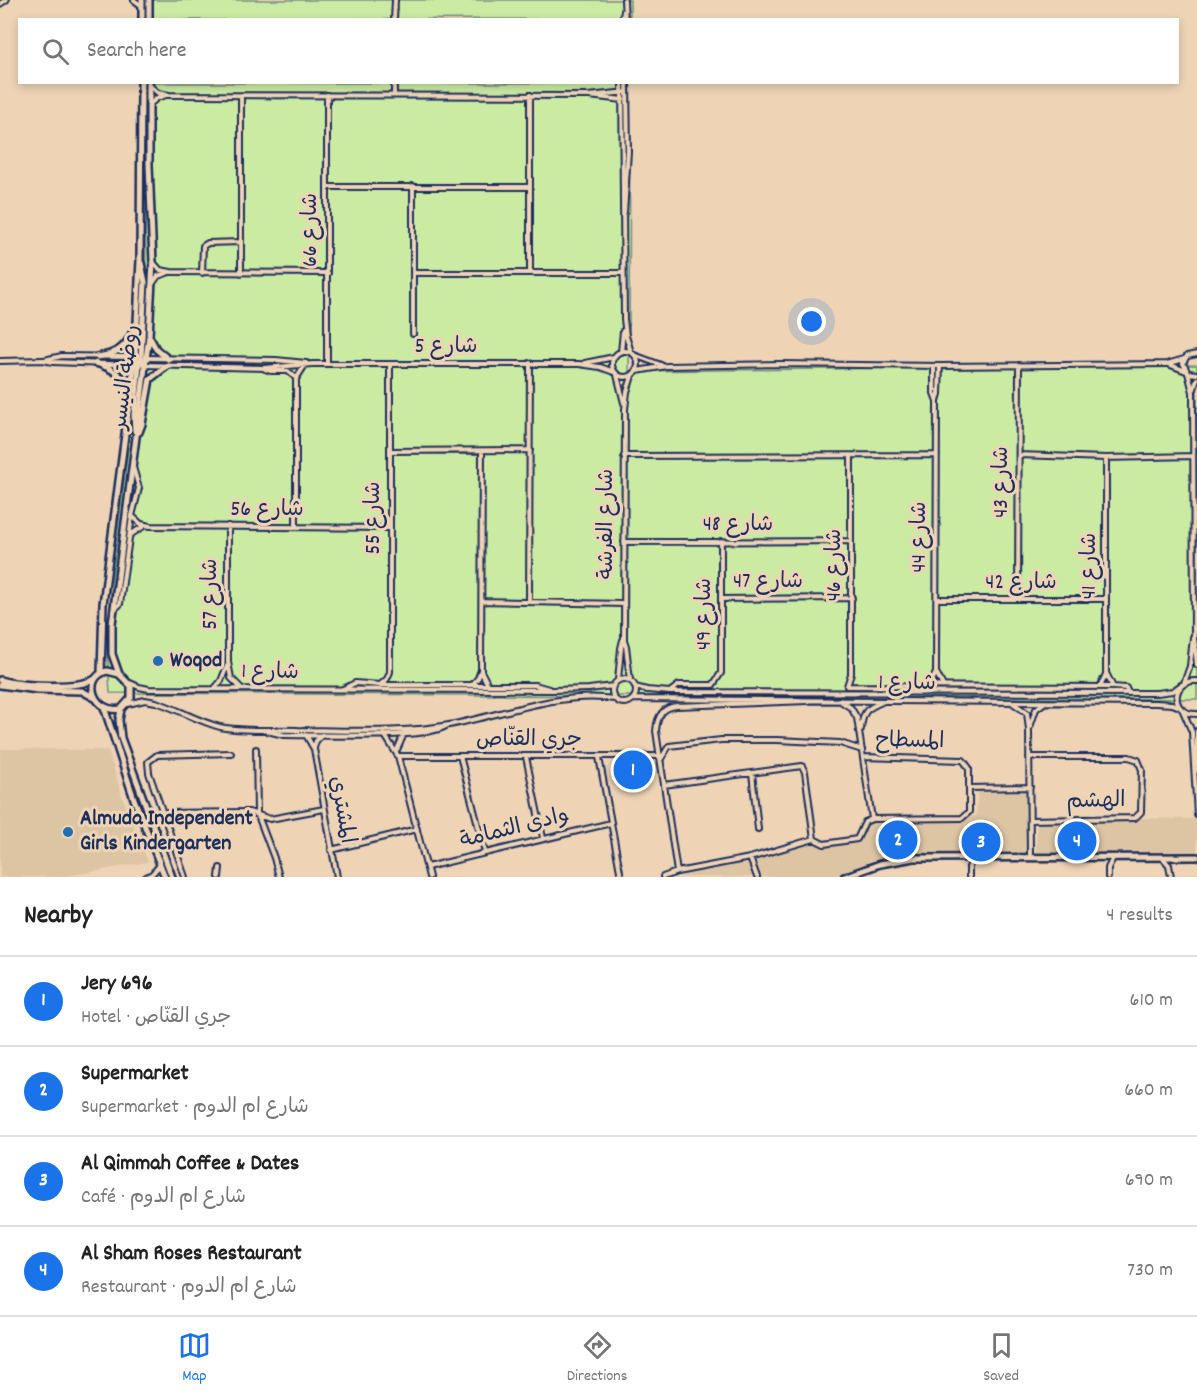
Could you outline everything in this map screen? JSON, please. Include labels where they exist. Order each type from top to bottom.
[{"type":"street","points":[[0,4],[6,0]]},
{"type":"street","points":[[134,0],[142,3]]},
{"type":"street","points":[[149,0],[149,18]]},
{"type":"street","points":[[394,0],[394,18]]},
{"type":"street","points":[[624,0],[624,18]]},
{"type":"street","name":"روضة النيسر","points":[[119,674],[113,661],[111,647],[114,611],[146,365],[140,357],[137,322],[140,259],[141,84]]},
{"type":"street","points":[[149,84],[158,93],[169,95],[530,95],[588,96],[625,100]]},
{"type":"street","name":"روضة النيسر","points":[[98,675],[103,604],[130,391],[136,365],[149,336],[153,262],[149,165],[149,84]]},
{"type":"street","points":[[394,84],[394,95]]},
{"type":"street","points":[[623,84],[625,92]]},
{"type":"street","points":[[624,318],[621,351],[614,357],[612,364],[616,373],[624,377],[632,376],[637,371],[639,363],[626,336],[624,318],[627,84]]},
{"type":"street","points":[[588,96],[625,92]]},
{"type":"street","points":[[150,104],[160,97],[169,95]]},
{"type":"street","name":"شارع 66","points":[[327,95],[327,364]]},
{"type":"street","points":[[530,95],[530,273]]},
{"type":"street","points":[[241,273],[242,96]]},
{"type":"street","points":[[413,186],[413,334]]},
{"type":"street","points":[[328,187],[530,187]]},
{"type":"street","points":[[202,273],[203,246],[208,243],[241,242]]},
{"type":"street","points":[[140,259],[145,282],[140,357]]},
{"type":"street","points":[[153,262],[160,270],[171,272],[328,273]]},
{"type":"street","points":[[153,283],[162,274],[171,272]]},
{"type":"street","points":[[413,273],[623,273]]},
{"type":"street","points":[[97,360],[124,348],[137,322]]},
{"type":"street","points":[[149,336],[156,349],[168,359]]},
{"type":"street","points":[[621,351],[651,363],[668,366]]},
{"type":"street","points":[[637,371],[668,366],[780,364],[934,366],[1167,364],[1184,359],[1189,354],[1197,354]]},
{"type":"street","points":[[0,361],[43,360],[58,363],[140,357],[276,360],[313,364]]},
{"type":"street","name":"شارع 5","points":[[579,364],[614,357]]},
{"type":"street","points":[[1184,359],[1183,366],[1193,392]]},
{"type":"street","points":[[97,360],[136,365],[264,368],[313,364]]},
{"type":"street","points":[[97,360],[116,372],[125,381],[130,391]]},
{"type":"street","points":[[529,601],[530,363]]},
{"type":"street","name":"شارع 5","points":[[313,364],[579,364],[600,367],[616,373]]},
{"type":"street","name":"شارع 55","points":[[390,364],[390,672]]},
{"type":"street","points":[[1167,364],[1197,377],[1193,392],[1194,637],[1190,666],[1177,696],[1192,732],[1197,815]]},
{"type":"street","points":[[136,365],[134,415],[136,435]]},
{"type":"street","points":[[296,527],[296,379],[305,365]]},
{"type":"street","name":"شارع 43","points":[[1018,599],[1019,365]]},
{"type":"street","points":[[136,435],[142,424],[150,379],[167,366]]},
{"type":"street","name":"شارع 44","points":[[934,366],[934,395],[937,402]]},
{"type":"street","name":"شارع 44","points":[[929,686],[936,673],[937,402],[940,366]]},
{"type":"street","points":[[264,368],[271,371],[288,371],[296,379]]},
{"type":"street","name":"شارع الفرشة","points":[[616,373],[625,409]]},
{"type":"street","name":"شارع الفرشة","points":[[630,680],[624,640],[624,456],[625,409],[632,376]]},
{"type":"street","points":[[390,451],[530,450]]},
{"type":"street","points":[[472,685],[481,670],[482,451]]},
{"type":"street","points":[[624,456],[937,455]]},
{"type":"street","points":[[1019,455],[1106,458],[1193,456]]},
{"type":"street","name":"شارع 46","points":[[847,686],[851,674],[851,456]]},
{"type":"street","name":"شارع 41","points":[[1100,687],[1106,673],[1106,458]]},
{"type":"street","points":[[114,611],[120,604],[132,516],[139,488],[133,466]]},
{"type":"street","points":[[129,537],[144,525],[132,516]]},
{"type":"street","name":"شارع 56","points":[[144,525],[390,528]]},
{"type":"street","name":"شارع 57","points":[[228,526],[228,662],[231,678],[242,689]]},
{"type":"street","name":"شارع 49","points":[[713,685],[722,669],[721,541]]},
{"type":"street","name":"شارع 48","points":[[624,542],[851,541]]},
{"type":"street","name":"شارع 47","points":[[721,599],[852,598]]},
{"type":"street","name":"شارع 42","points":[[937,599],[1106,599]]},
{"type":"street","points":[[482,601],[624,604]]},
{"type":"street","points":[[1194,637],[1197,665]]},
{"type":"street","name":"شارع الفرشة","points":[[618,680],[624,640]]},
{"type":"street","name":"شارع 57","points":[[214,689],[225,672],[228,662]]},
{"type":"street","points":[[481,670],[488,685]]},
{"type":"street","points":[[0,680],[31,684],[85,683],[98,675],[113,672],[127,681],[132,692],[128,704]]},
{"type":"street","points":[[390,672],[393,680],[399,685]]},
{"type":"street","points":[[380,685],[387,679],[390,672]]},
{"type":"street","name":"شارع 44","points":[[936,673],[943,686]]},
{"type":"street","name":"شارع 41","points":[[1106,673],[1113,687]]},
{"type":"street","name":"شارع 46","points":[[851,674],[857,686]]},
{"type":"street","points":[[96,699],[93,688],[98,675]]},
{"type":"street","points":[[0,685],[82,692],[110,709],[121,709],[138,701],[151,701],[222,727],[263,729],[383,730],[448,725],[551,702],[595,697],[615,699],[624,703],[633,699],[635,687],[630,680],[618,680],[613,686],[612,693],[615,699]]},
{"type":"street","name":"شارع 1","points":[[127,681],[134,686],[149,689],[552,690],[613,686]]},
{"type":"street","name":"شارع 1","points":[[635,687],[670,692],[1128,693],[1166,692],[1183,684],[1197,681]]},
{"type":"street","name":"شارع 1","points":[[341,690],[355,683],[536,685],[552,690]]},
{"type":"street","name":"شارع 1","points":[[670,692],[679,685],[713,685]]},
{"type":"street","name":"شارع 1","points":[[847,686],[1113,687],[1126,688],[1128,693]]},
{"type":"street","name":"شارع 1","points":[[633,699],[1165,703],[1189,714],[1197,714]]},
{"type":"street","points":[[677,872],[656,731],[657,720],[661,713],[671,706],[800,703],[811,700]]},
{"type":"street","name":"المسطاح","points":[[838,700],[854,711],[860,736],[862,758],[872,819],[962,818],[969,812],[969,768],[963,760],[862,758]]},
{"type":"street","name":"المسطاح","points":[[860,736],[863,714],[867,709],[885,700]]},
{"type":"street","points":[[1010,702],[1020,706],[1027,713],[1030,856]]},
{"type":"street","points":[[1029,730],[1036,709],[1046,702]]},
{"type":"street","points":[[104,707],[134,799],[165,877]]},
{"type":"street","points":[[121,709],[119,726],[121,738],[172,877]]},
{"type":"street","points":[[263,729],[284,735],[404,734],[433,732],[448,725]]},
{"type":"street","points":[[1194,773],[1197,757],[1197,731]]},
{"type":"street","points":[[384,734],[398,754],[429,877]]},
{"type":"street","points":[[398,754],[404,734]]},
{"type":"street","name":"المشتري","points":[[306,735],[314,749],[337,877]]},
{"type":"street","name":"المشتري","points":[[314,749],[316,741],[322,735]]},
{"type":"street","points":[[660,759],[669,746],[721,740],[840,743],[862,750]]},
{"type":"street","points":[[256,749],[257,813],[279,877]]},
{"type":"street","points":[[185,877],[147,768],[152,758],[157,755],[231,753]]},
{"type":"street","name":"جري القنّاص","points":[[398,754],[660,759]]},
{"type":"street","points":[[460,756],[485,852]]},
{"type":"street","points":[[526,757],[543,838]]},
{"type":"street","points":[[598,757],[621,877]]},
{"type":"street","name":"الهشم","points":[[1029,757],[1129,757],[1138,760],[1142,770],[1141,812],[1135,818],[1030,820]]},
{"type":"street","points":[[664,786],[799,765],[804,768],[814,839]]},
{"type":"street","points":[[752,773],[758,829]]},
{"type":"street","points":[[969,788],[1030,787]]},
{"type":"street","points":[[162,813],[249,812],[270,819],[324,809]]},
{"type":"street","points":[[663,877],[677,872],[750,858],[814,839],[824,844],[857,839],[865,822],[872,819]]},
{"type":"street","name":"وادى الثمامة","points":[[427,867],[610,823]]},
{"type":"street","points":[[332,850],[417,829]]},
{"type":"street","points":[[959,856],[969,867]]},
{"type":"street","points":[[844,877],[895,860],[959,856],[1197,856]]},
{"type":"street","points":[[969,877],[969,867],[975,856]]},
{"type":"street","points":[[1099,856],[1107,868],[1108,877]]},
{"type":"street","points":[[1107,868],[1115,856]]},
{"type":"street","points":[[1161,856],[1170,868],[1171,877]]},
{"type":"street","points":[[1170,868],[1178,856]]},
{"type":"street","points":[[750,858],[757,877]]},
{"type":"street","points":[[146,877],[155,872],[160,865]]},
{"type":"street","points":[[219,877],[220,868]]},
{"type":"shaded area","name":"Almuda Independent Girls Kindergarten","points":[[0,749],[108,750],[124,802],[148,862],[62,877],[0,877]]},
{"type":"shaded area","points":[[1031,789],[1029,852],[898,854],[831,877],[759,877],[754,860],[817,842],[825,847],[861,838],[869,822],[877,819],[976,816],[978,791]]},
{"type":"shaded area","points":[[1037,819],[1197,819],[1197,853],[1036,853]]},
{"type":"shaded area","points":[[749,861],[754,877],[678,877],[710,868]]},
{"type":"green space","points":[[143,0],[630,0],[630,18],[143,18]]},
{"type":"green space","points":[[144,84],[630,84],[629,371],[1197,365],[1197,699],[110,693],[107,647],[112,578],[146,279]]},
{"type":"place","name":"Woqod","points":[[158,661]]},
{"type":"place","name":"Jery 696","points":[[633,770]]},
{"type":"place","name":"Almuda Independent Girls Kindergarten","points":[[68,832]]},
{"type":"place","name":"Supermarket","points":[[898,840]]},
{"type":"place","name":"Al Sham Roses Restaurant","points":[[1077,841]]},
{"type":"place","name":"Al Qimmah Coffee & Dates","points":[[981,842]]}]
